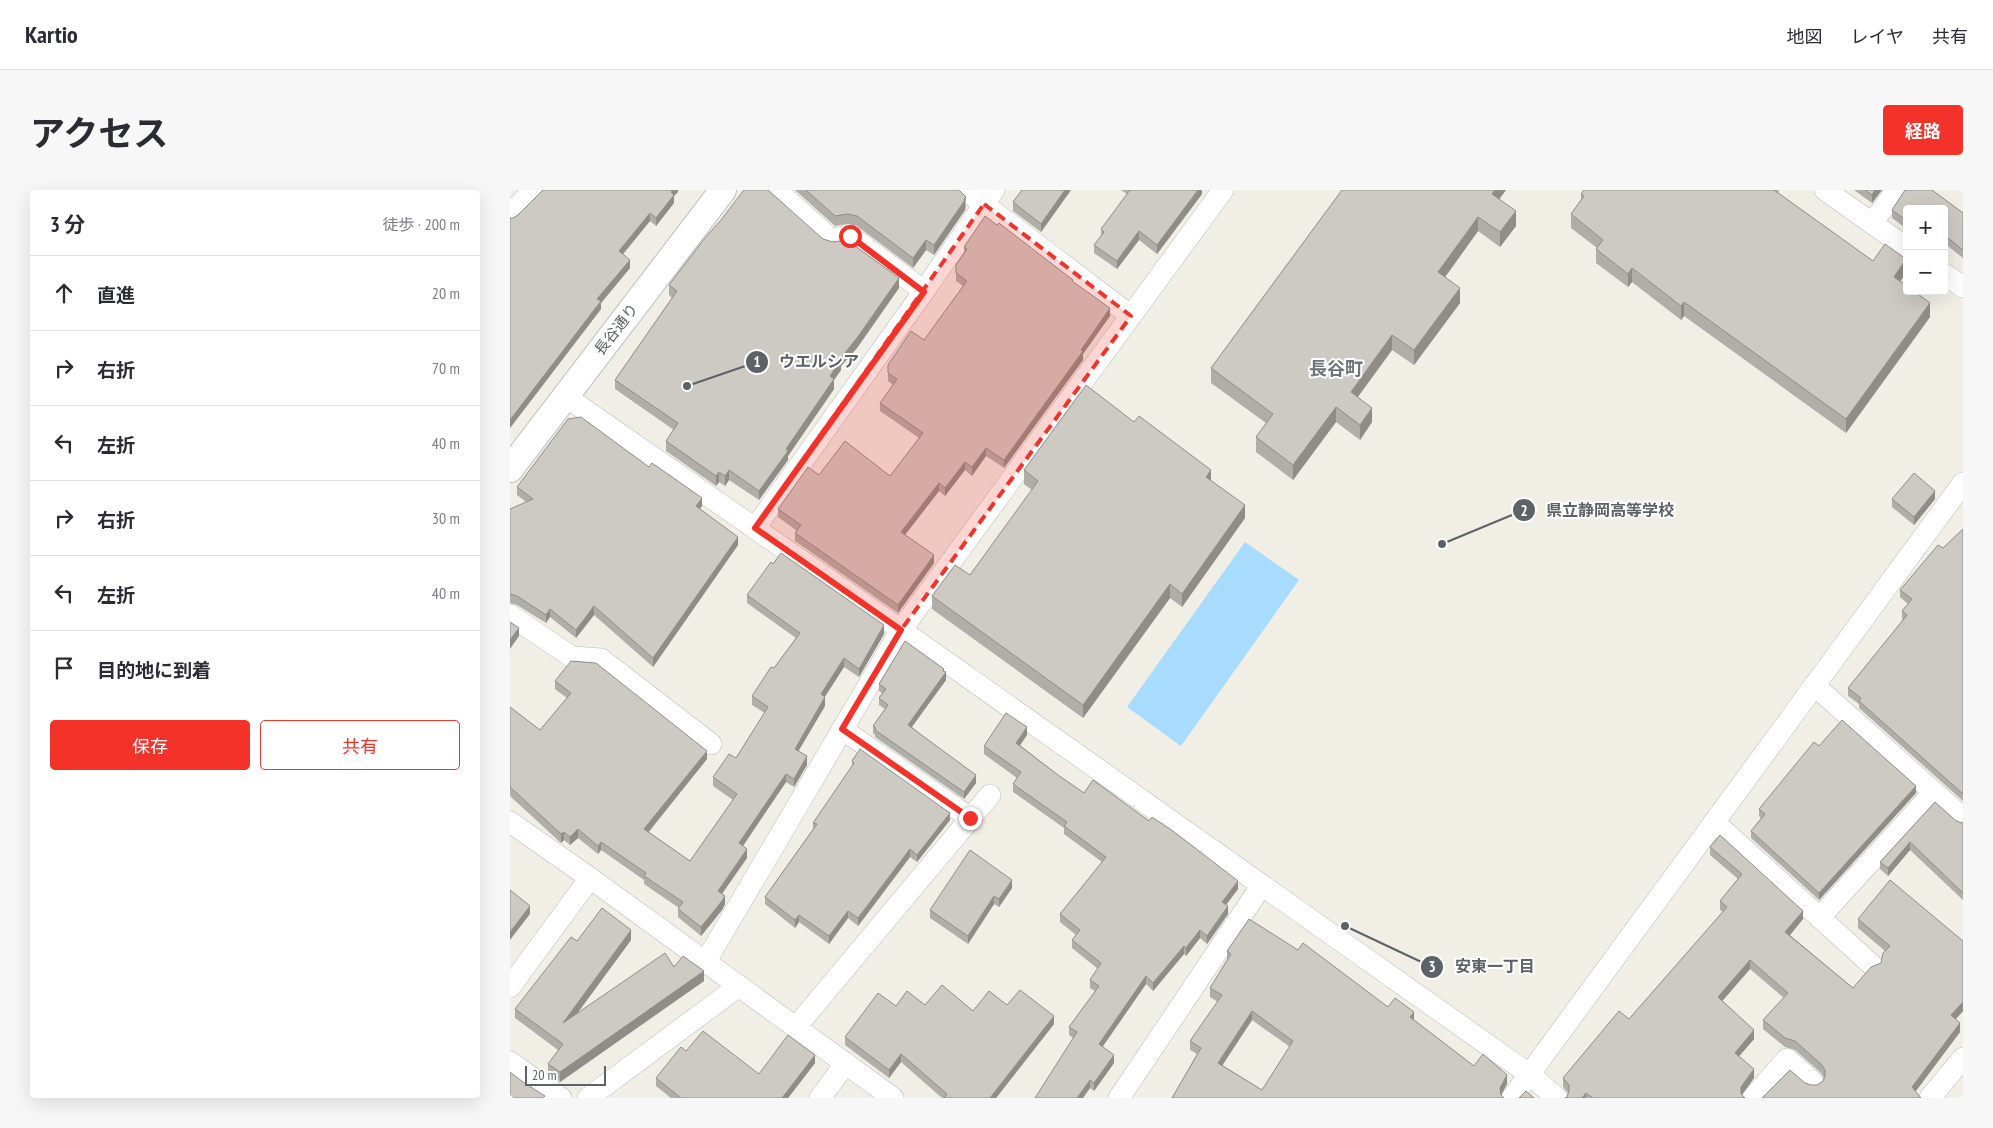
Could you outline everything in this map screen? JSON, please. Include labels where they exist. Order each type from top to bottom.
[{"type":"street","points":[[510,214],[534,190]]},
{"type":"street","name":"長谷通り","points":[[510,470],[723,190]]},
{"type":"street","points":[[776,190],[831,239],[850,236],[924,292]]},
{"type":"street","points":[[965,190],[989,197],[1131,316]]},
{"type":"street","points":[[706,961],[901,630],[1223,190]]},
{"type":"street","points":[[1825,190],[1903,245]]},
{"type":"street","points":[[1872,223],[1897,190]]},
{"type":"street","points":[[755,528],[924,292],[989,197]]},
{"type":"street","points":[[1948,277],[1963,287]]},
{"type":"street","points":[[565,396],[1262,885],[1529,1074],[1557,1098]]},
{"type":"street","points":[[1512,1098],[1963,482]]},
{"type":"street","points":[[510,615],[572,658],[601,660],[711,744]]},
{"type":"street","points":[[1814,685],[1963,818]]},
{"type":"street","points":[[842,729],[970,818]]},
{"type":"street","points":[[1820,917],[1934,792]]},
{"type":"street","points":[[796,1027],[990,794]]},
{"type":"street","points":[[510,822],[706,961],[893,1098]]},
{"type":"street","points":[[1714,822],[1871,964]]},
{"type":"street","points":[[510,987],[590,878]]},
{"type":"street","points":[[1119,1098],[1262,885]]},
{"type":"street","points":[[588,1098],[739,986]]},
{"type":"street","points":[[1930,1098],[1963,1058]]},
{"type":"street","points":[[1753,1098],[1787,1059],[1813,1082]]},
{"type":"street","points":[[510,1062],[561,1098]]},
{"type":"street","points":[[820,1098],[846,1063]]},
{"type":"highlighted area","points":[[984,204],[1131,316],[901,630],[755,528]]},
{"type":"water","points":[[1245,542],[1299,580],[1181,746],[1127,707]]},
{"type":"building","points":[[543,190],[673,190],[671,192],[674,195],[656,218],[650,213],[619,251],[630,260],[597,299],[601,301],[510,420],[510,218],[518,215]]},
{"type":"building","points":[[744,190],[768,190],[823,239],[833,242],[847,240],[899,278],[840,359],[830,376],[834,379],[786,449],[788,451],[759,491],[729,470],[725,476],[719,472],[716,476],[666,441],[678,423],[615,380],[677,291],[669,285]]},
{"type":"building","points":[[806,190],[959,190],[966,197],[934,245],[926,240],[913,258],[857,216],[848,214],[835,216]]},
{"type":"building","points":[[1022,190],[1065,190],[1041,224],[1013,202]]},
{"type":"building","points":[[1130,190],[1198,190],[1157,245],[1139,231],[1117,261],[1094,245],[1104,232],[1101,229]]},
{"type":"building","points":[[1342,190],[1495,190],[1492,194],[1516,211],[1500,232],[1478,217],[1438,272],[1460,288],[1414,350],[1392,335],[1351,392],[1372,408],[1360,425],[1336,407],[1293,465],[1256,437],[1273,414],[1211,368]]},
{"type":"building","points":[[1584,190],[1774,190],[1873,261],[1885,244],[1903,257],[1903,264],[1894,277],[1903,283],[1903,295],[1919,295],[1930,303],[1846,419],[1684,302],[1681,306],[1632,268],[1628,274],[1596,249],[1603,240],[1571,214],[1584,196],[1581,194]]},
{"type":"building","points":[[1865,190],[1875,190],[1872,195]]},
{"type":"building","points":[[1905,190],[1932,190],[1963,213],[1963,250],[1948,238],[1948,205],[1903,205],[1903,218],[1892,210]]},
{"type":"building","points":[[985,216],[997,225],[999,223],[1072,281],[1110,308],[1081,350],[1083,351],[1004,460],[986,448],[972,467],[965,462],[945,488],[939,483],[901,532],[934,555],[898,605],[795,533],[801,525],[778,509],[808,467],[819,475],[845,441],[890,476],[923,433],[880,403],[897,379],[888,373],[888,365],[911,331],[924,340],[967,281],[956,273],[956,265],[967,249],[964,247]]},
{"type":"building","points":[[1086,385],[1134,422],[1139,416],[1211,470],[1206,477],[1245,505],[1182,594],[1170,584],[1083,705],[932,596],[955,565],[970,575],[1038,481],[1024,470]]},
{"type":"building","points":[[581,417],[649,467],[652,463],[702,498],[696,506],[738,537],[653,658],[594,606],[576,630],[550,609],[546,615],[517,596],[510,594],[510,509],[533,499],[517,487],[568,419]]},
{"type":"building","points":[[1914,473],[1935,491],[1914,517],[1892,499]]},
{"type":"building","points":[[1963,529],[1963,794],[1859,701],[1861,698],[1848,688],[1907,615],[1902,611],[1912,599],[1900,590],[1938,545],[1943,548]]},
{"type":"building","points":[[781,553],[884,625],[859,669],[844,658],[821,694],[825,697],[795,749],[807,756],[794,779],[786,774],[739,843],[747,849],[718,891],[725,896],[701,927],[678,909],[683,902],[644,876],[646,873],[601,842],[598,846],[578,829],[570,837],[564,832],[561,834],[510,787],[510,707],[540,730],[571,693],[555,681],[571,661],[596,663],[707,751],[644,829],[690,861],[737,794],[713,777],[729,754],[736,758],[768,707],[752,696],[771,667],[774,668],[800,633],[747,595],[771,562],[773,564]]},
{"type":"building","points":[[510,622],[519,628],[510,640]]},
{"type":"building","points":[[905,641],[946,672],[908,725],[976,775],[964,792],[875,730],[876,728],[873,726],[888,705],[879,698],[886,689],[879,684]]},
{"type":"building","points":[[1006,713],[1027,727],[1016,743],[1058,775],[1084,793],[1093,780],[1149,821],[1152,817],[1173,831],[1238,881],[1222,902],[1228,906],[1207,936],[1200,930],[1153,983],[1146,976],[1099,1044],[1114,1055],[1094,1083],[1090,1080],[1077,1098],[1035,1098],[1077,1032],[1069,1027],[1099,986],[1090,980],[1101,963],[1072,940],[1080,930],[1060,914],[1106,857],[1064,826],[1067,822],[1013,784],[1021,772],[984,746]]},
{"type":"building","points":[[1842,720],[1916,786],[1819,893],[1751,831],[1765,814],[1759,809],[1814,742],[1819,746]]},
{"type":"building","points":[[860,749],[950,813],[917,855],[910,849],[858,918],[848,911],[829,936],[799,915],[795,920],[765,897],[817,824],[813,823],[854,763],[852,761]]},
{"type":"building","points":[[1935,802],[1955,820],[1963,822],[1963,893],[1910,842],[1888,868],[1880,862]]},
{"type":"building","points":[[1720,835],[1803,911],[1785,932],[1853,988],[1871,967],[1881,963],[1883,953],[1890,946],[1858,919],[1890,880],[1963,941],[1963,1002],[1951,1015],[1960,1023],[1912,1087],[1921,1098],[1762,1098],[1790,1070],[1805,1083],[1817,1085],[1823,1081],[1825,1070],[1821,1064],[1795,1041],[1785,1038],[1763,1020],[1788,993],[1750,960],[1718,997],[1754,1030],[1735,1053],[1754,1069],[1741,1087],[1741,1094],[1745,1098],[1593,1098],[1586,1093],[1582,1098],[1565,1098],[1569,1091],[1569,1085],[1563,1078],[1619,1011],[1629,1019],[1727,907],[1720,901],[1742,874],[1710,847]]},
{"type":"building","points":[[970,850],[1012,880],[999,899],[994,896],[968,936],[930,910]]},
{"type":"building","points":[[510,890],[530,906],[510,932]]},
{"type":"building","points":[[602,908],[631,930],[563,1023],[665,953],[674,967],[683,956],[704,971],[560,1072],[548,1064],[563,1044],[515,1009],[571,937],[577,941]]},
{"type":"building","points":[[1249,919],[1298,950],[1303,943],[1388,1007],[1395,998],[1414,1012],[1410,1017],[1474,1066],[1483,1054],[1507,1075],[1500,1088],[1501,1095],[1504,1098],[1172,1098],[1201,1048],[1190,1041],[1222,995],[1210,988],[1231,954],[1227,951]],"holes":[[[1252,1011],[1293,1041],[1262,1090],[1218,1063]]]},
{"type":"building","points":[[942,985],[973,1011],[989,991],[1007,1005],[1020,990],[1054,1016],[990,1098],[944,1098],[947,1094],[901,1054],[889,1070],[845,1037],[878,993],[896,1006],[907,991],[925,1005]]},
{"type":"building","points":[[703,1031],[759,1074],[788,1035],[815,1055],[782,1098],[681,1098],[656,1078],[681,1047],[686,1051]]},
{"type":"building","points":[[510,1072],[545,1096],[543,1098],[510,1098]]},
{"type":"building","points":[[1526,1091],[1534,1098],[1519,1098]]},
{"type":"place","name":"ウエルシア","points":[[687,386]]},
{"type":"place","name":"県立静岡高等学校","points":[[1442,544]]},
{"type":"place","name":"安東一丁目","points":[[1345,926]]},
{"type":"district","name":"長谷町","points":[[1336,368]]},
{"type":"route","points":[[850,236],[924,292],[755,528],[901,630],[842,729],[970,818]]}]
